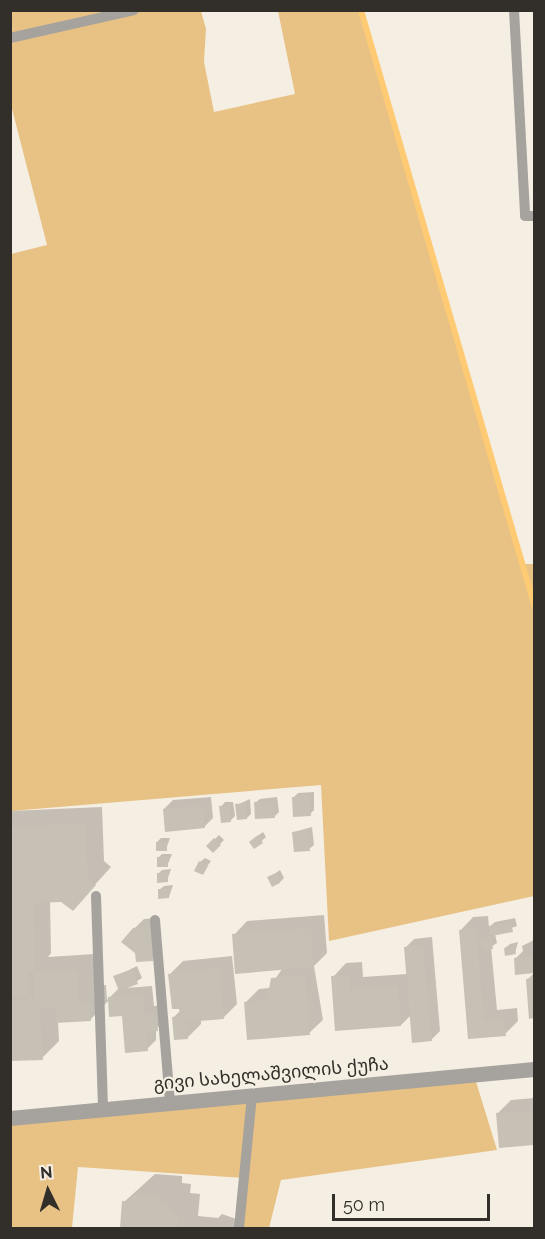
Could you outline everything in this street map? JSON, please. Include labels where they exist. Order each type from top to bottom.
[{"type":"street","name":"გივი სახელაშვილის ქუჩა","points":[[10,1118],[534,1069]]},
{"type":"lane","points":[[10,38],[134,10]]},
{"type":"lane","points":[[514,10],[525,216],[534,216]]},
{"type":"lane","points":[[96,896],[103,1109]]},
{"type":"lane","points":[[155,920],[170,1103]]},
{"type":"lane","points":[[239,1228],[252,1095]]},
{"type":"shaded area","points":[[10,11],[201,11],[206,29],[204,62],[214,112],[295,94],[278,11],[361,11],[523,564],[534,564],[534,896],[329,941],[321,785],[11,811],[11,254],[47,245],[11,105]]},
{"type":"shaded area","points":[[474,1075],[497,1150],[281,1180],[269,1228],[239,1228],[244,1178],[78,1167],[72,1228],[11,1228],[11,1118]]},
{"type":"building","points":[[310,796],[311,816],[293,817],[292,797]]},
{"type":"building","points":[[274,801],[275,818],[255,819],[254,802]]},
{"type":"building","points":[[246,803],[247,819],[237,820],[235,804]]},
{"type":"building","points":[[203,805],[205,828],[165,832],[163,809]]},
{"type":"building","points":[[230,805],[231,822],[221,823],[219,806]]},
{"type":"building","points":[[85,823],[88,878],[96,885],[73,911],[61,902],[34,903],[35,971],[28,971],[29,995],[10,996],[10,827]]},
{"type":"building","points":[[308,830],[310,851],[294,852],[292,832]]},
{"type":"building","points":[[258,835],[263,843],[254,849],[249,842]]},
{"type":"building","points":[[214,838],[221,845],[213,853],[206,846]]},
{"type":"building","points":[[156,842],[167,842],[167,851],[156,851]]},
{"type":"building","points":[[157,857],[168,857],[168,867],[157,867]]},
{"type":"building","points":[[199,861],[208,866],[203,875],[194,871]]},
{"type":"building","points":[[157,873],[168,873],[168,882],[157,883]]},
{"type":"building","points":[[276,873],[280,883],[272,887],[267,877]]},
{"type":"building","points":[[158,889],[169,889],[169,898],[158,899]]},
{"type":"building","points":[[511,922],[513,932],[491,936],[489,926]]},
{"type":"building","points":[[150,926],[153,961],[136,962],[135,953],[121,942],[133,928]]},
{"type":"building","points":[[311,928],[314,967],[235,974],[232,934]]},
{"type":"building","points":[[476,928],[484,1022],[504,1021],[506,1036],[468,1039],[459,930]]},
{"type":"building","points":[[491,936],[493,949],[482,950],[480,938]]},
{"type":"building","points":[[423,946],[432,1041],[412,1043],[404,947]]},
{"type":"building","points":[[514,946],[516,954],[505,956],[504,948]]},
{"type":"building","points":[[534,956],[534,973],[515,975],[514,958]]},
{"type":"building","points":[[219,968],[224,1019],[187,1022],[188,1039],[174,1040],[172,1017],[180,1016],[179,1009],[172,1009],[168,974]]},
{"type":"building","points":[[133,969],[138,984],[119,991],[113,976]]},
{"type":"building","points":[[77,970],[79,1002],[90,1002],[91,1021],[56,1023],[55,1008],[40,1008],[43,1060],[10,1061],[10,1000],[34,999],[33,973]]},
{"type":"building","points":[[305,975],[310,1035],[247,1040],[244,1002],[267,1000],[271,978]]},
{"type":"building","points":[[349,975],[350,990],[398,986],[401,1026],[335,1031],[331,976]]},
{"type":"building","points":[[534,978],[534,1018],[529,1019],[526,979]]},
{"type":"building","points":[[143,994],[145,1015],[156,1014],[158,1031],[146,1032],[148,1051],[125,1053],[122,1016],[109,1017],[108,997]]},
{"type":"building","points":[[534,1110],[534,1145],[499,1148],[496,1113]]},
{"type":"building","points":[[131,1195],[161,1197],[161,1204],[170,1205],[169,1214],[179,1215],[178,1228],[120,1228],[122,1201],[131,1202]]},
{"type":"waterway","points":[[361,10],[534,604]]}]
